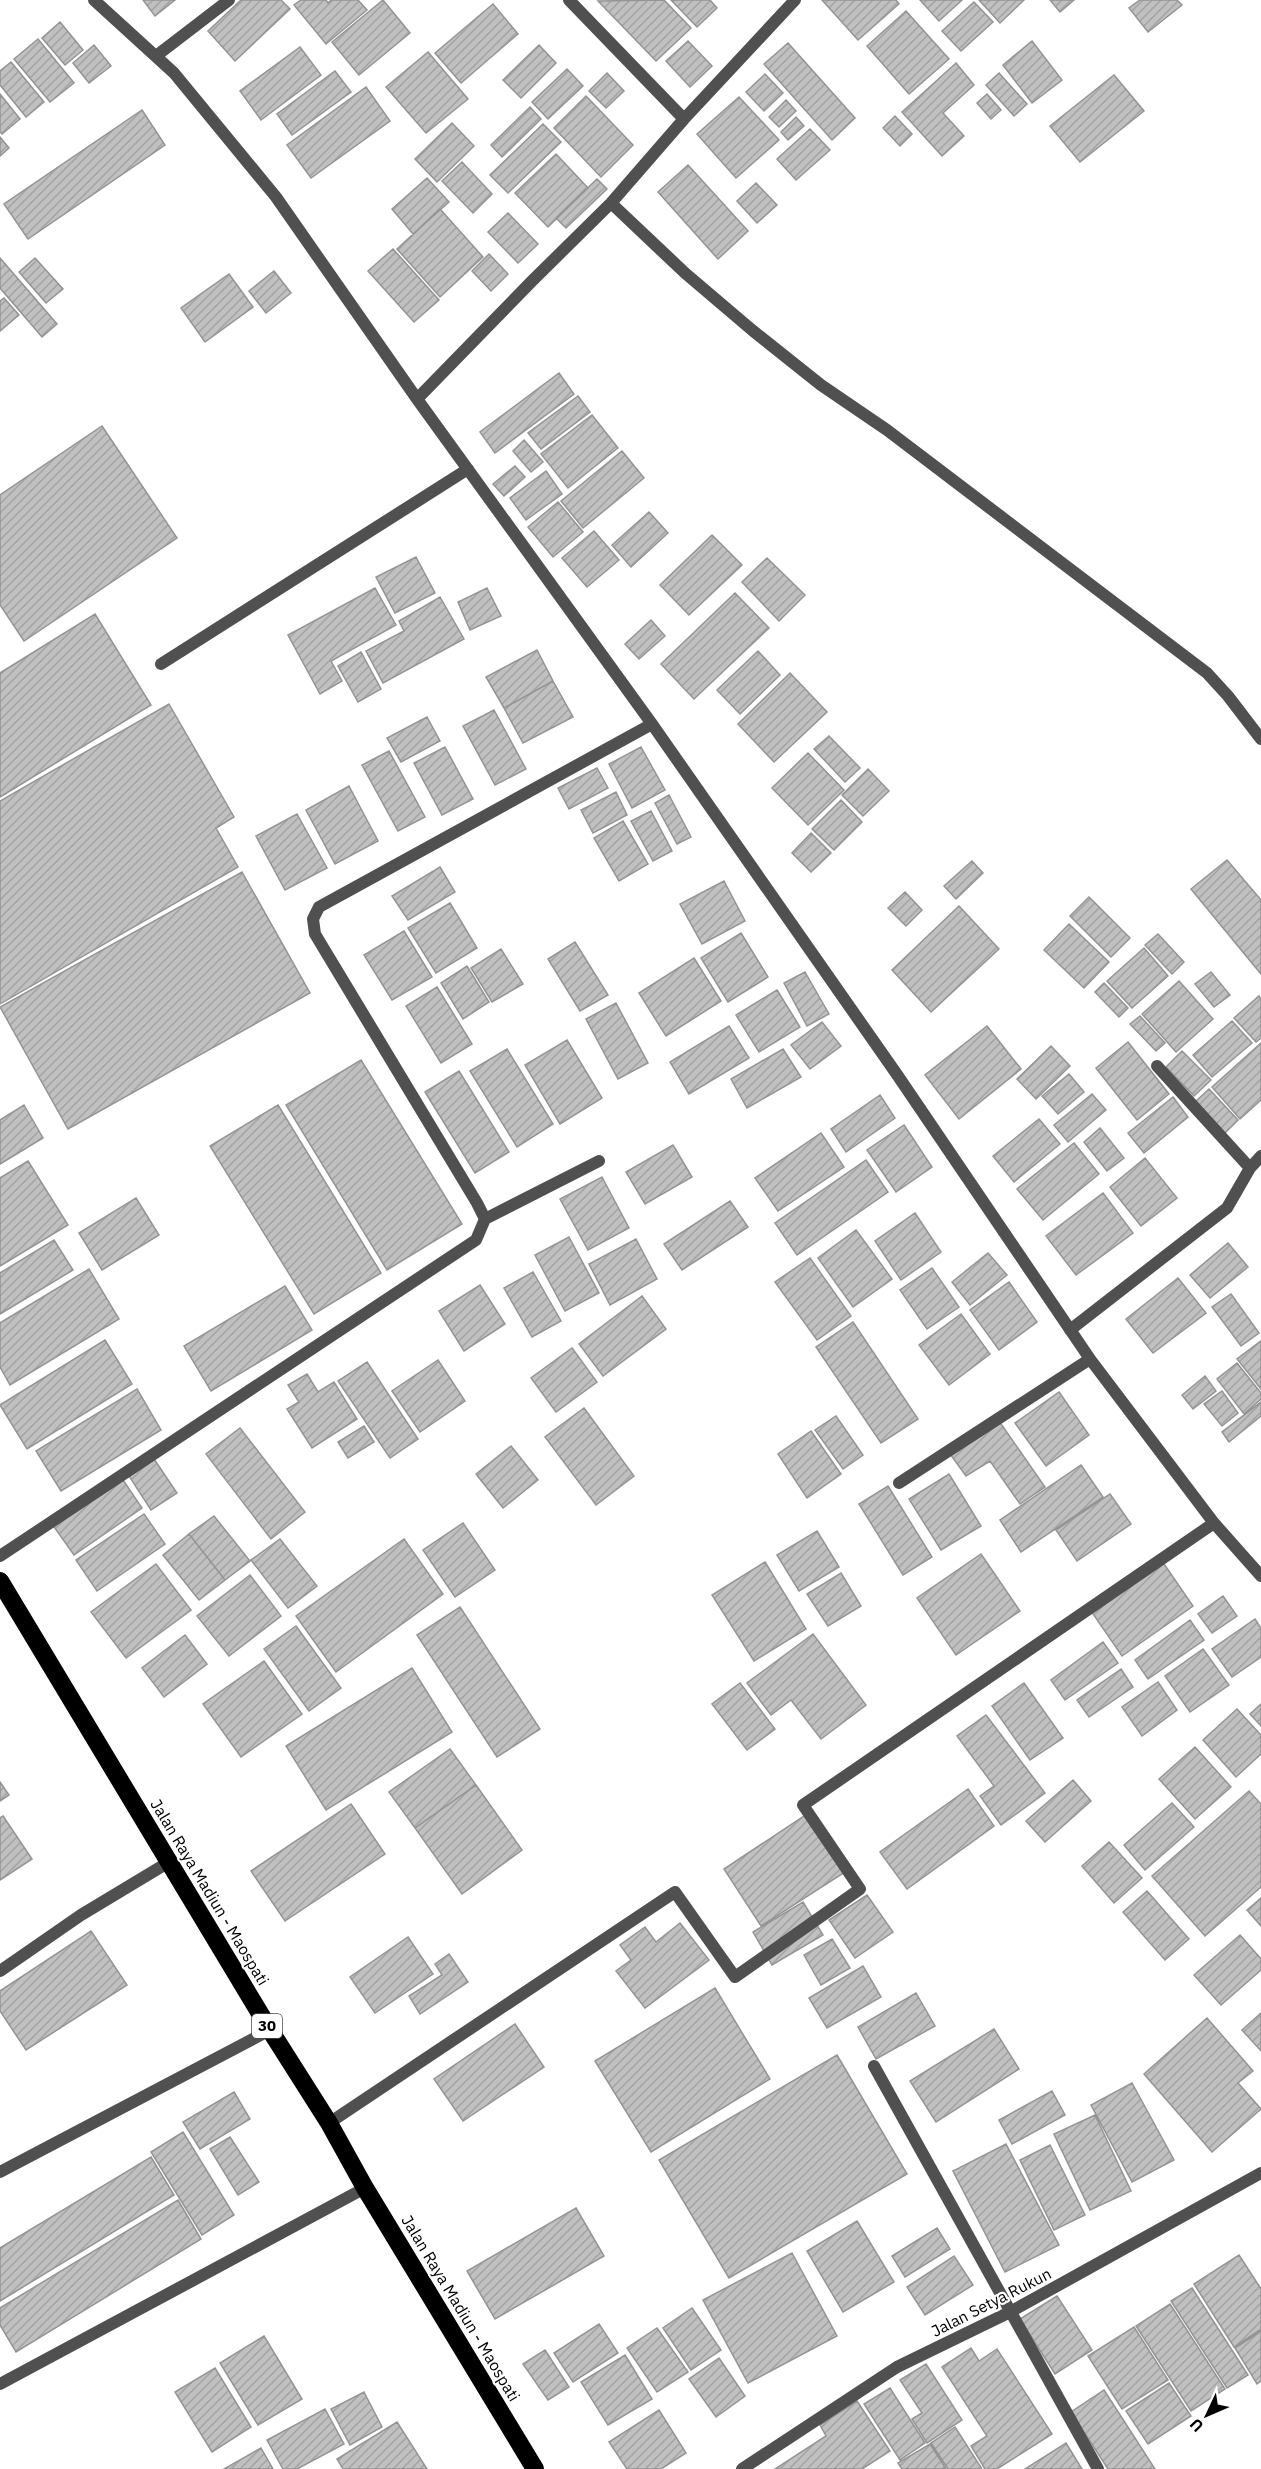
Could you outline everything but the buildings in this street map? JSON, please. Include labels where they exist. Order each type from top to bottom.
[{"type":"highway","name":"Jalan Raya Madiun - Maospati","points":[[0,1581],[270,2030],[329,2123],[365,2188],[535,2469]]},
{"type":"street","points":[[94,0],[174,73],[276,197],[417,399],[652,724],[898,1076],[1090,1359],[1214,1523],[1261,1576]]},
{"type":"street","points":[[156,56],[229,0]]},
{"type":"street","points":[[569,0],[684,119]]},
{"type":"street","points":[[417,399],[611,203],[684,119],[795,0]]},
{"type":"street","points":[[611,203],[685,273],[821,385],[887,430],[1207,673],[1261,739]]},
{"type":"street","points":[[160,664],[468,469]]},
{"type":"street","points":[[485,1219],[315,934],[313,919],[319,907],[652,724]]},
{"type":"street","points":[[1157,1066],[1250,1168]]},
{"type":"street","points":[[1070,1330],[1227,1208],[1250,1168],[1261,1156]]},
{"type":"street","points":[[0,1557],[463,1250],[476,1240],[485,1219],[599,1161]]},
{"type":"street","points":[[899,1483],[1090,1359]]},
{"type":"street","points":[[329,2123],[675,1892],[735,1977],[860,1889],[803,1805],[1214,1523]]},
{"type":"street","points":[[0,1971],[81,1915],[169,1862]]},
{"type":"street","points":[[0,2172],[270,2030]]},
{"type":"street","points":[[874,2066],[1098,2469]]},
{"type":"street","name":"Jalan Setya Rukun","points":[[742,2469],[897,2367],[1010,2312],[1261,2173]]},
{"type":"street","points":[[0,2384],[365,2188]]}]
